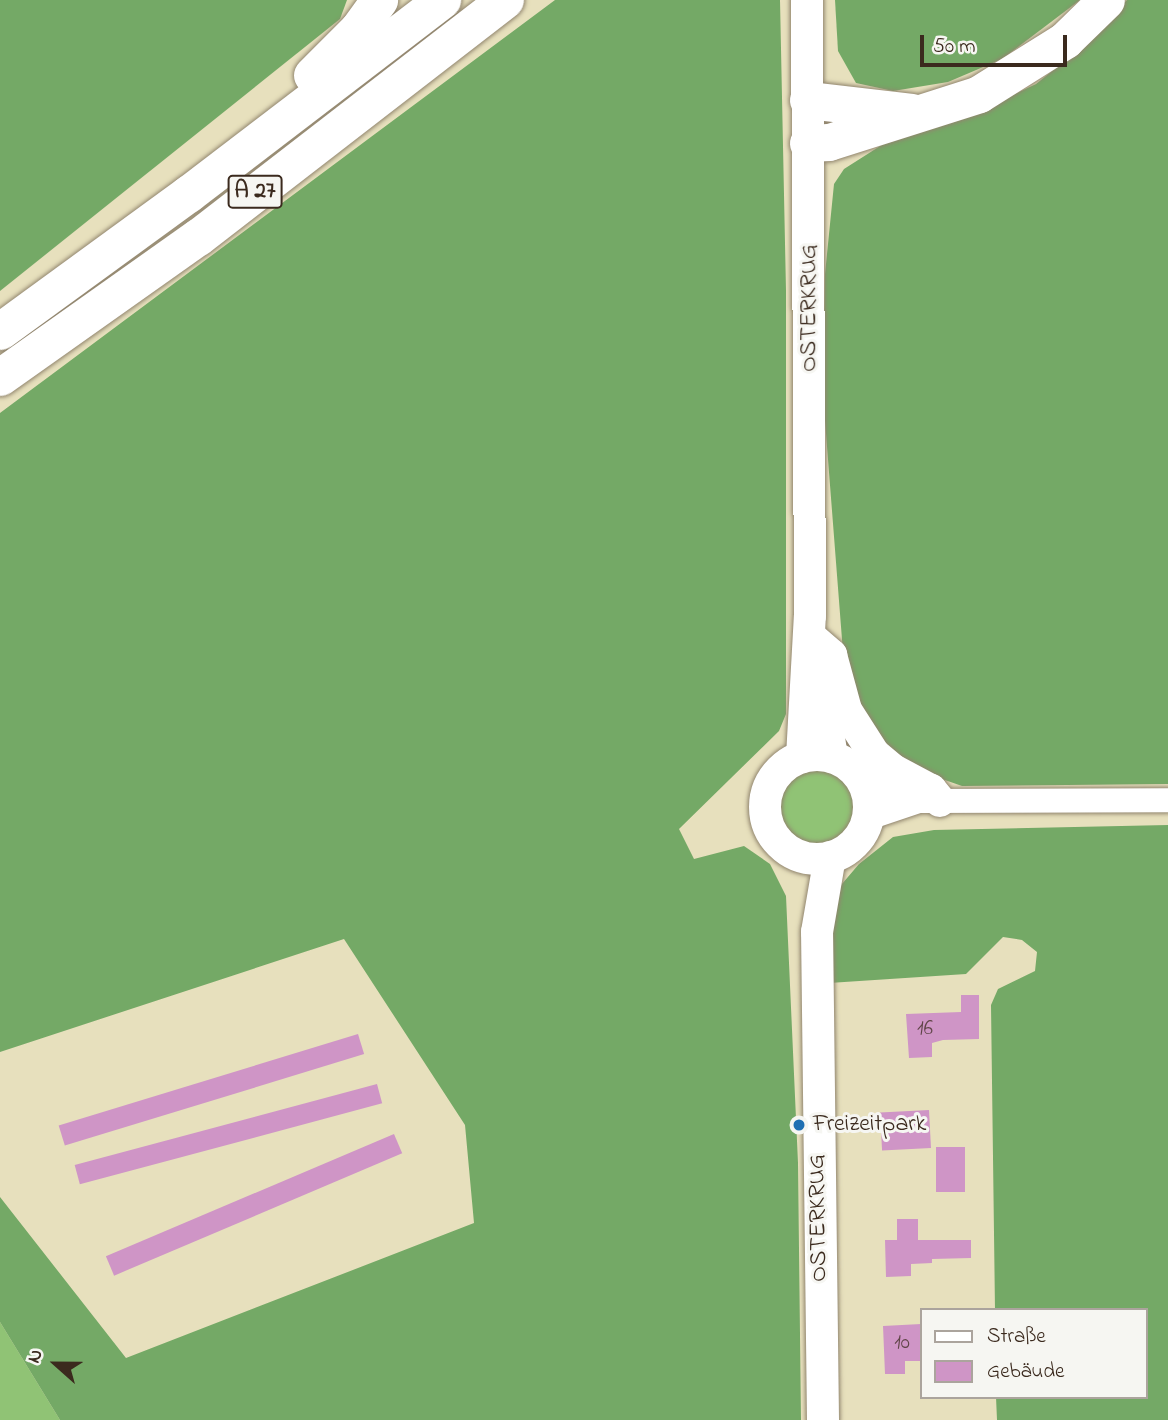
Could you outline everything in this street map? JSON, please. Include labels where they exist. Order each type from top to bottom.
[{"type":"highway","points":[[204,181],[219,150],[334,55],[379,0]]},
{"type":"highway","name":"A 27","points":[[0,331],[204,181],[442,0]]},
{"type":"highway","name":"A 27","points":[[0,377],[198,237],[505,0]]},
{"type":"highway","points":[[808,143],[829,142],[979,94],[1024,69],[1065,40],[1106,0]]},
{"type":"highway","points":[[808,100],[830,99],[919,113]]},
{"type":"main road","name":"OSTERKRUG","points":[[807,0],[812,628],[817,757]]},
{"type":"main road","points":[[812,628],[831,655],[846,710],[874,754],[893,770],[931,790],[930,801]]},
{"type":"main road","points":[[817,757],[858,774],[865,786],[868,818],[856,842],[816,857],[773,835],[765,805],[780,770],[817,757]]},
{"type":"main road","name":"OSTERKRUG","points":[[816,857],[823,1420]]},
{"type":"street","points":[[865,786],[930,801],[1168,800]]},
{"type":"street","points":[[868,818],[930,801]]},
{"type":"green space","points":[[0,0],[347,0],[340,19],[0,291]]},
{"type":"green space","points":[[555,0],[780,0],[786,291],[786,714],[779,731],[679,829],[694,859],[744,846],[770,864],[786,896],[798,1163],[801,1420],[60,1420],[0,1322],[0,1197],[126,1358],[474,1223],[465,1125],[344,939],[0,1052],[0,413]]},
{"type":"green space","points":[[835,0],[1080,0],[1002,59],[948,82],[893,91],[856,83],[838,51]]},
{"type":"green space","points":[[1127,0],[1168,0],[1168,784],[962,786],[922,772],[875,738],[845,678],[823,395],[825,274],[834,184],[844,169],[888,141],[968,116],[1036,84],[1086,44]]},
{"type":"green space","points":[[818,765],[834,768],[847,777],[856,790],[859,806],[856,822],[847,835],[834,844],[818,847],[802,844],[789,835],[780,822],[777,806],[780,790],[789,777],[802,768]]},
{"type":"green space","points":[[1168,825],[1168,1420],[997,1420],[996,1399],[1147,1399],[1147,1308],[995,1308],[991,1005],[998,989],[1035,971],[1037,952],[1022,940],[1003,937],[966,974],[829,983],[836,891],[859,864],[893,837],[934,830]]},
{"type":"green space","points":[[0,1322],[60,1420],[0,1420]]},
{"type":"building","points":[[961,995],[979,995],[979,1039],[943,1040],[932,1043],[932,1057],[909,1058],[906,1014],[961,1012]]},
{"type":"building","points":[[358,1034],[364,1054],[65,1146],[59,1126]]},
{"type":"building","points":[[377,1084],[382,1103],[80,1184],[75,1165]]},
{"type":"building","points":[[929,1110],[931,1148],[882,1151],[880,1113]]},
{"type":"building","points":[[394,1134],[402,1153],[114,1276],[106,1256]]},
{"type":"building","points":[[936,1147],[965,1147],[965,1192],[936,1192]]},
{"type":"building","points":[[897,1219],[918,1219],[918,1240],[971,1240],[971,1258],[932,1259],[932,1263],[911,1264],[911,1276],[886,1277],[885,1240],[897,1240]]},
{"type":"building","points":[[920,1324],[920,1361],[905,1361],[905,1374],[885,1374],[883,1326]]},
{"type":"place","name":"Freizeitpark","points":[[799,1125]]}]
